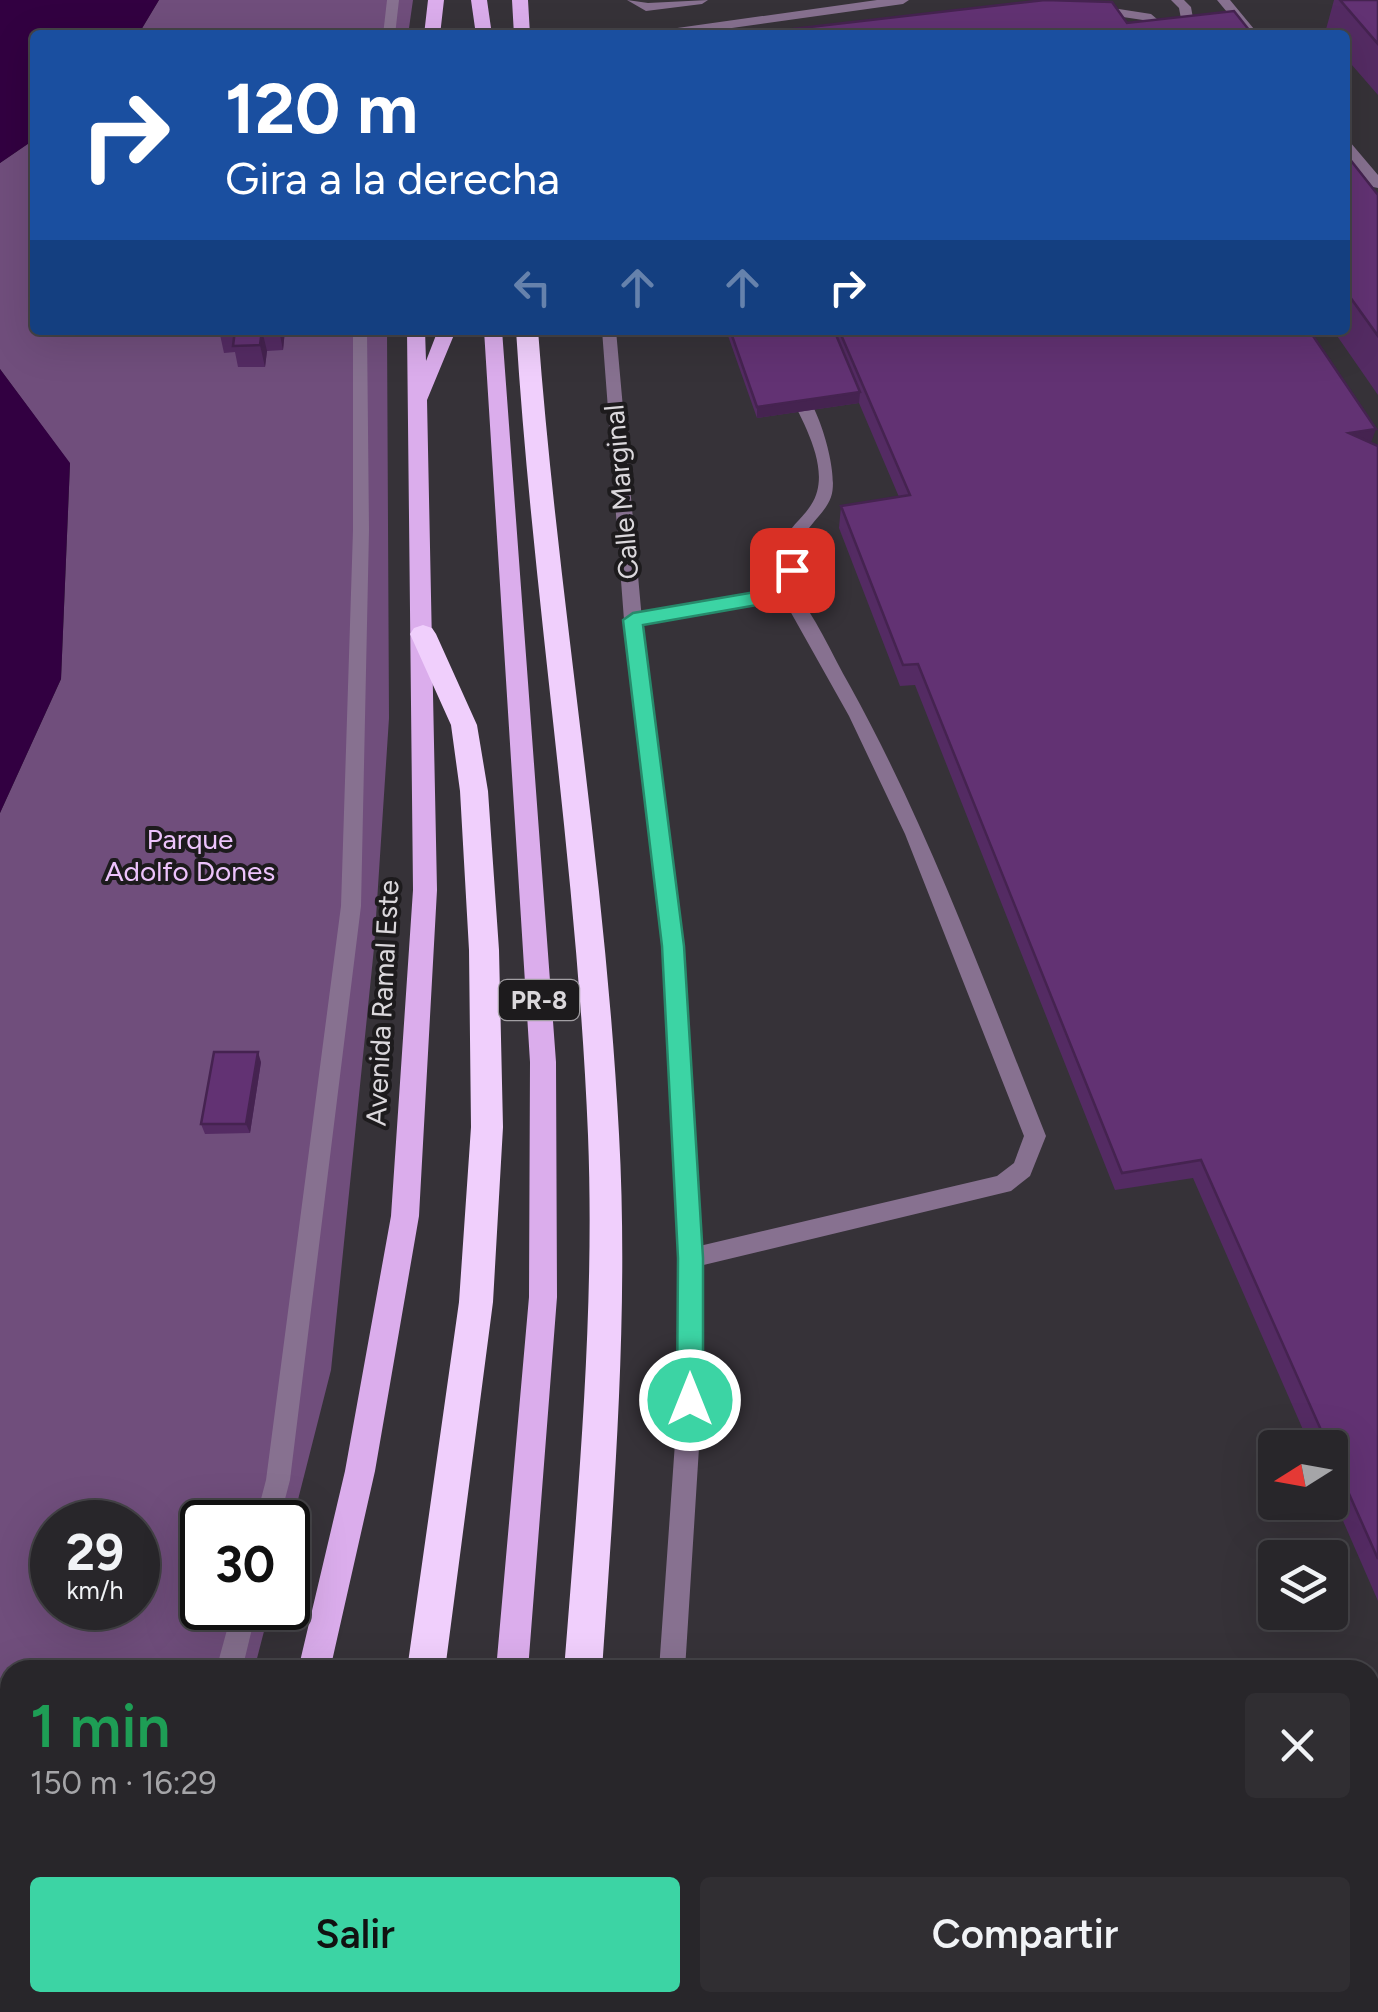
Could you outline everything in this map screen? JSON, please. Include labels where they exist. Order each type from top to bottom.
[{"type":"highway","points":[[527,335],[534,458],[600,1061],[606,1336],[584,1660]]},
{"type":"highway","points":[[423,634],[464,724],[474,791],[484,950],[487,1126],[476,1302],[427,1660]]},
{"type":"main road","points":[[433,30],[436,0]]},
{"type":"main road","points":[[479,0],[483,30]]},
{"type":"main road","points":[[520,0],[522,30]]},
{"type":"main road","name":"Avenida Ramal Este","points":[[316,1660],[360,1472],[405,1216],[425,890],[416,335]]},
{"type":"main road","points":[[416,411],[445,335]]},
{"type":"main road","name":"PR-8","points":[[492,335],[543,1062],[543,1298],[513,1660]]},
{"type":"street","points":[[390,30],[393,0]]},
{"type":"street","points":[[633,0],[646,7],[702,0]]},
{"type":"street","points":[[691,30],[903,0]]},
{"type":"street","points":[[1178,0],[1185,7],[1189,30]]},
{"type":"street","points":[[1223,0],[1249,30]]},
{"type":"street","points":[[1082,10],[1101,8],[1147,18],[1163,30]]},
{"type":"street","points":[[1350,151],[1378,184]]},
{"type":"street","points":[[273,1500],[352,906],[361,530],[360,335]]},
{"type":"street","name":"Calle Marginal","points":[[609,335],[633,620],[673,946],[691,1258],[690,1400],[673,1660]]},
{"type":"street","points":[[633,620],[772,596],[783,588],[792,570],[793,540],[824,497],[828,471],[786,365]]},
{"type":"street","points":[[691,1258],[1003,1184],[1022,1169],[1035,1136],[902,800],[822,654],[806,613],[783,588]]},
{"type":"street","points":[[232,1660],[240,1630]]},
{"type":"green space","points":[[159,0],[413,0],[409,30],[141,30]]},
{"type":"green space","name":"Parque Adolfo Dones","points":[[30,142],[30,335],[387,335],[389,718],[374,948],[331,1370],[298,1500],[180,1500],[180,1630],[264,1630],[257,1660],[0,1660],[0,813],[61,679],[70,464],[0,369],[0,163]]},
{"type":"shaded area","points":[[0,0],[159,0],[141,30],[30,30],[30,142],[0,163]]},
{"type":"shaded area","points":[[0,369],[70,463],[61,679],[0,813]]},
{"type":"building","points":[[1045,0],[1112,2],[1127,23],[1234,11],[1249,30],[784,30]]},
{"type":"building","points":[[1340,0],[1378,0],[1378,44]]},
{"type":"building","points":[[1350,159],[1378,195],[1378,336],[1350,297]]},
{"type":"building","points":[[234,335],[261,335],[260,345],[233,346]]},
{"type":"building","points":[[732,335],[836,335],[860,392],[757,407]]},
{"type":"building","points":[[841,335],[1312,335],[1376,429],[1349,433],[1378,446],[1378,1559],[1348,1492],[1348,1430],[1321,1430],[1201,1160],[1122,1173],[918,664],[903,665],[841,506],[910,495]]},
{"type":"building","points":[[214,1052],[258,1052],[246,1124],[201,1124]]},
{"type":"route","points":[[690,1400],[691,1258],[673,946],[633,620],[772,596],[783,588],[792,570]]}]
